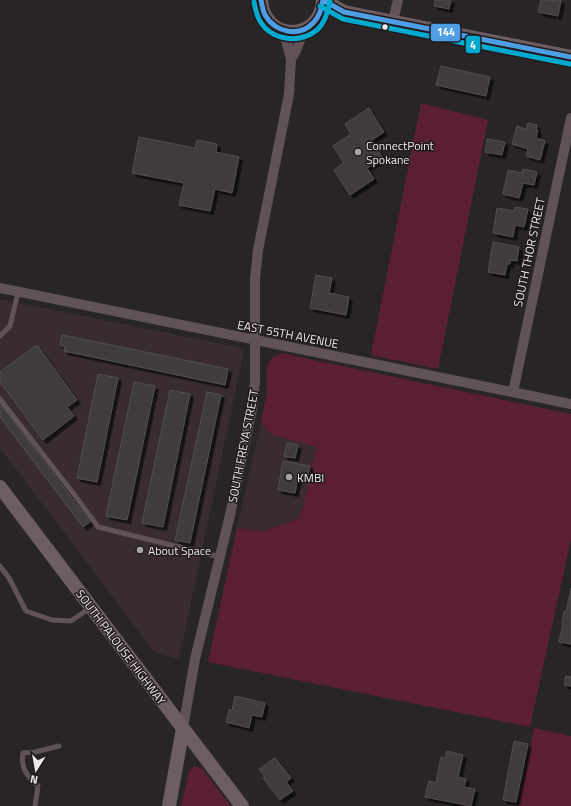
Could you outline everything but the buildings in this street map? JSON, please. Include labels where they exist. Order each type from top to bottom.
[{"type":"main road","points":[[261,0],[265,17],[271,24],[284,32],[296,32],[311,26],[322,4],[333,14],[344,12],[571,57]]},
{"type":"main road","name":"SOUTH PALOUSE HIGHWAY","points":[[0,487],[242,806]]},
{"type":"main road","name":"SOUTH FREYA STREET","points":[[169,806],[183,728]]},
{"type":"street","points":[[393,21],[398,0]]},
{"type":"street","name":"SOUTH FREYA STREET","points":[[291,59],[304,30]]},
{"type":"street","name":"SOUTH FREYA STREET","points":[[183,728],[195,660],[220,557],[252,409],[255,382],[256,340],[254,308],[258,250],[289,94],[291,59],[284,32]]},
{"type":"street","name":"SOUTH THOR STREET","points":[[513,392],[571,118]]},
{"type":"street","name":"EAST 55TH AVENUE","points":[[0,288],[571,404]]},
{"type":"lane","points":[[0,336],[10,326],[18,292]]},
{"type":"lane","points":[[0,398],[98,527],[220,557]]},
{"type":"lane","points":[[0,566],[9,578],[26,611],[52,620],[71,621],[91,608]]},
{"type":"lane","points":[[35,806],[38,786],[24,771],[22,758],[23,753],[35,752],[59,746]]},
{"type":"shaded area","points":[[421,103],[488,120],[438,369],[371,355]]},
{"type":"shaded area","name":"About Space","points":[[0,299],[237,347],[244,351],[179,659],[155,653],[0,448]]},
{"type":"shaded area","points":[[279,354],[285,354],[571,414],[571,539],[530,727],[208,662],[237,528],[263,531],[298,519],[302,510],[316,447],[274,435],[267,430],[261,422],[267,392],[267,369],[269,362],[273,357]]},
{"type":"shaded area","points":[[261,422],[267,430],[274,435],[316,447],[302,510],[298,519],[263,531],[237,528]]},
{"type":"shaded area","points":[[534,728],[571,736],[571,806],[518,806]]},
{"type":"shaded area","points":[[193,767],[198,767],[203,770],[231,806],[181,806],[189,771]]},
{"type":"transit line","name":"144","points":[[261,0],[264,13],[269,21],[281,29],[294,32],[307,28],[313,23],[319,15],[323,0]]},
{"type":"transit line","name":"144","points":[[323,0],[344,12],[571,57]]},
{"type":"transit line","name":"4","points":[[254,2],[258,17],[269,31],[284,38],[293,39],[301,38],[317,30],[324,21],[330,2]]},
{"type":"transit line","name":"4","points":[[320,6],[343,19],[570,64]]},
{"type":"place","name":"ConnectPoint Spokane","points":[[358,152]]},
{"type":"place","name":"KMBI","points":[[289,477]]},
{"type":"place","name":"About Space","points":[[140,550]]}]
